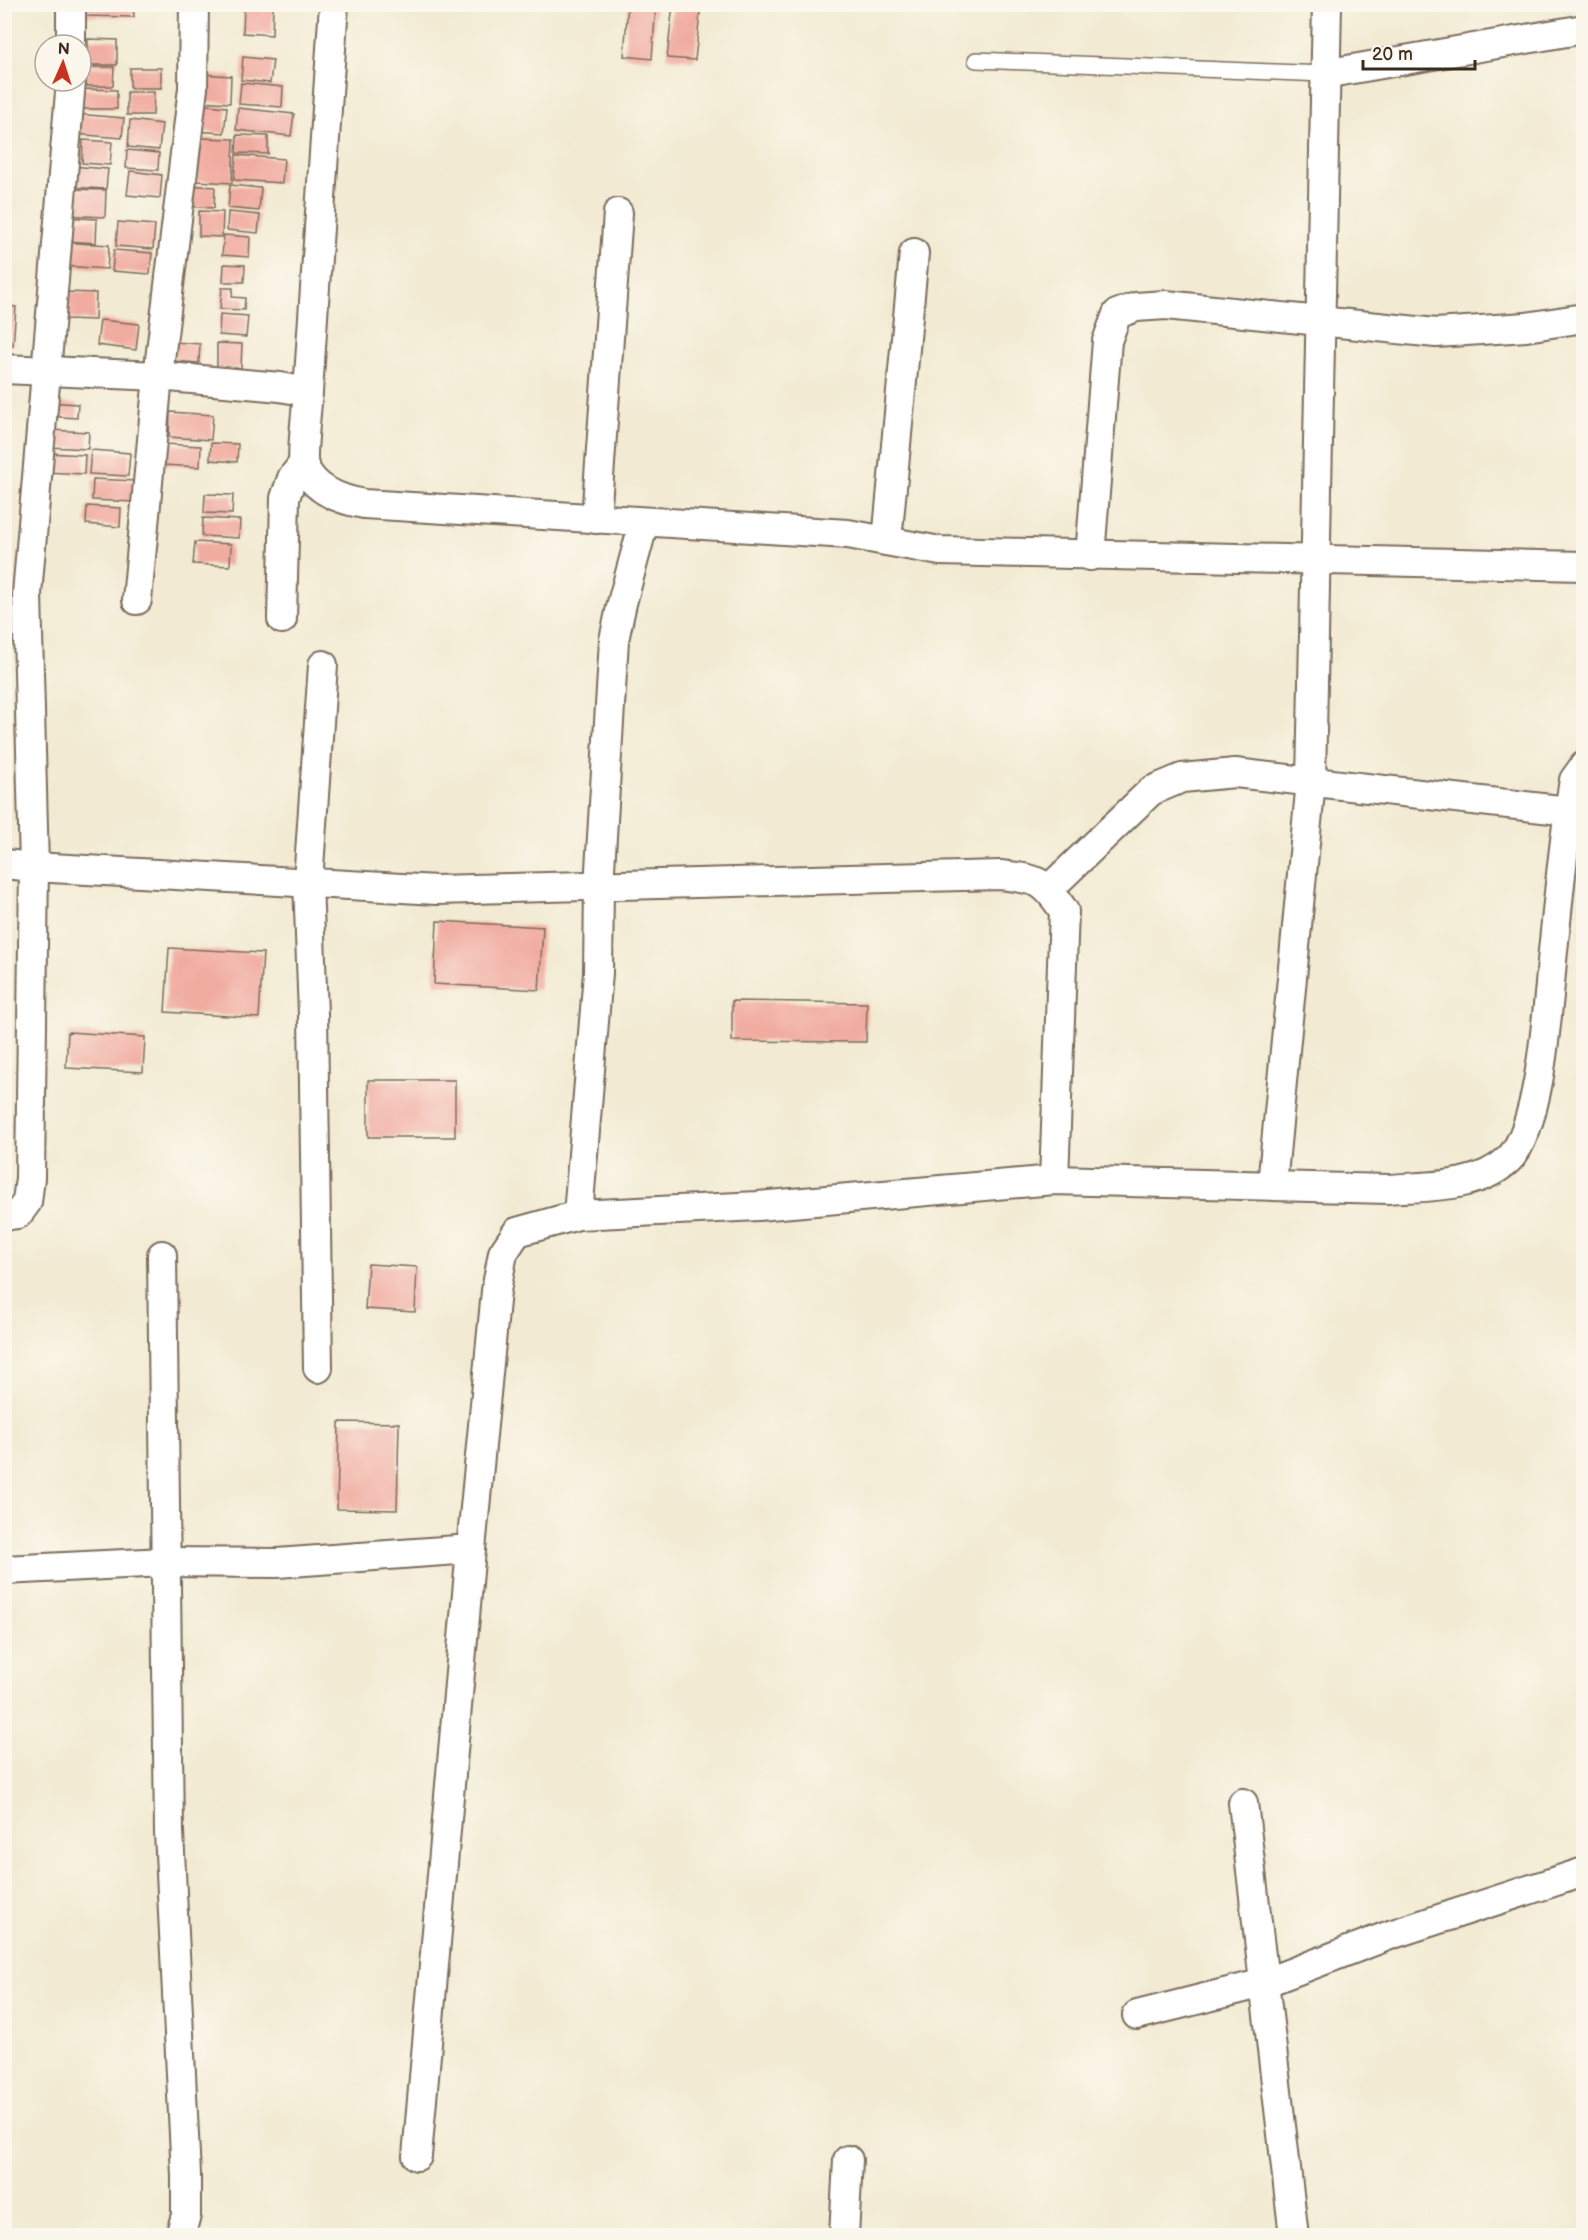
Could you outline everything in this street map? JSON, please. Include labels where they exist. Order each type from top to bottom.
[{"type":"street","points":[[71,4],[71,33]]},
{"type":"street","points":[[137,600],[158,376],[193,88],[194,4]]},
{"type":"street","points":[[282,619],[285,498],[292,478],[303,464],[334,4]]},
{"type":"street","points":[[1272,1185],[1311,781],[1327,4]]},
{"type":"street","points":[[1324,74],[1584,29]]},
{"type":"street","points":[[4,1216],[18,1214],[27,1202],[30,1178],[34,867],[16,593],[46,371],[70,93]]},
{"type":"street","points":[[597,519],[618,213]]},
{"type":"street","points":[[887,541],[914,253]]},
{"type":"street","points":[[1090,556],[1107,341],[1117,314],[1136,307],[1166,305],[1436,333],[1526,327],[1584,318]]},
{"type":"street","points":[[4,369],[158,376],[280,387],[308,392]]},
{"type":"street","points":[[303,464],[314,482],[342,500],[364,504],[848,534],[940,551],[1584,566]]},
{"type":"street","points":[[578,1215],[598,973],[599,886],[615,640],[622,603],[644,522]]},
{"type":"street","points":[[318,1368],[313,1014],[308,882],[323,665]]},
{"type":"street","points":[[417,2156],[496,1291],[503,1253],[518,1232],[578,1215],[758,1206],[1054,1180],[1388,1189],[1437,1186],[1469,1180],[1489,1173],[1510,1158],[1526,1130],[1540,1067],[1569,811],[1574,780],[1584,766]]},
{"type":"street","points":[[1049,889],[1150,790],[1182,778],[1235,773],[1569,811]]},
{"type":"street","points":[[4,864],[437,890],[1000,875],[1031,879],[1049,889],[1064,911],[1054,1180]]},
{"type":"street","points":[[162,1255],[169,1832],[186,2175],[186,2215],[180,2235]]},
{"type":"street","points":[[4,1570],[165,1562],[277,1563],[471,1549]]},
{"type":"street","points":[[1243,1803],[1294,2235]]},
{"type":"street","points":[[1137,2014],[1264,1983],[1390,1935],[1584,1872]]},
{"type":"street","points":[[844,2235],[848,2160]]},
{"type":"lane","points":[[976,60],[1324,74]]},
{"type":"building","points":[[84,4],[133,4],[134,17],[84,16]]},
{"type":"building","points":[[628,4],[656,4],[652,59],[624,56]]},
{"type":"building","points":[[673,4],[701,4],[695,60],[667,58]]},
{"type":"building","points":[[244,5],[273,7],[272,35],[243,33]]},
{"type":"building","points":[[93,39],[117,40],[117,65],[93,65]]},
{"type":"building","points":[[4,51],[9,51],[7,74],[4,73]]},
{"type":"building","points":[[243,57],[273,60],[270,83],[241,80]]},
{"type":"building","points":[[93,67],[114,67],[113,86],[93,86]]},
{"type":"building","points":[[130,68],[161,68],[161,88],[130,88]]},
{"type":"building","points":[[200,74],[231,76],[230,103],[197,101]]},
{"type":"building","points":[[241,83],[283,87],[282,107],[239,104]]},
{"type":"building","points":[[93,89],[117,90],[117,109],[81,109],[81,93],[93,93]]},
{"type":"building","points":[[127,92],[154,92],[153,115],[127,115]]},
{"type":"building","points":[[197,104],[227,107],[224,133],[195,131]]},
{"type":"building","points":[[238,108],[294,114],[291,136],[236,130]]},
{"type":"building","points":[[76,114],[124,118],[122,138],[74,134]]},
{"type":"building","points":[[130,120],[162,124],[159,150],[128,147]]},
{"type":"building","points":[[237,135],[268,136],[268,154],[236,153]]},
{"type":"building","points":[[198,138],[234,139],[232,183],[196,181]]},
{"type":"building","points":[[83,140],[112,142],[110,165],[82,163]]},
{"type":"building","points":[[127,150],[159,153],[158,170],[126,168]]},
{"type":"building","points":[[236,155],[284,159],[282,183],[234,180]]},
{"type":"building","points":[[70,166],[108,169],[106,189],[68,187]]},
{"type":"building","points":[[130,171],[162,175],[160,198],[127,195]]},
{"type":"building","points":[[187,185],[215,187],[214,208],[186,206]]},
{"type":"building","points":[[230,185],[261,188],[259,211],[228,208]]},
{"type":"building","points":[[66,189],[106,190],[105,217],[65,215]]},
{"type":"building","points":[[199,211],[223,212],[222,237],[199,236]]},
{"type":"building","points":[[228,212],[260,215],[258,233],[227,230]]},
{"type":"building","points":[[68,217],[97,219],[96,243],[66,241]]},
{"type":"building","points":[[118,222],[155,225],[153,249],[116,246]]},
{"type":"building","points":[[224,235],[250,237],[249,257],[222,255]]},
{"type":"building","points":[[64,242],[109,245],[107,269],[63,266]]},
{"type":"building","points":[[114,250],[152,253],[150,274],[112,271]]},
{"type":"building","points":[[224,264],[245,265],[244,282],[223,282]]},
{"type":"building","points":[[222,288],[233,288],[232,297],[245,298],[244,310],[220,309]]},
{"type":"building","points":[[65,292],[96,293],[95,320],[64,319]]},
{"type":"building","points":[[4,306],[16,307],[13,346],[4,345]]},
{"type":"building","points":[[220,314],[248,316],[246,337],[219,335]]},
{"type":"building","points":[[100,320],[139,324],[136,350],[97,345]]},
{"type":"building","points":[[174,342],[200,344],[199,363],[173,361]]},
{"type":"building","points":[[217,343],[242,344],[241,368],[217,368]]},
{"type":"building","points":[[47,402],[78,404],[77,418],[45,416]]},
{"type":"building","points":[[170,412],[213,415],[211,440],[169,437]]},
{"type":"building","points":[[49,430],[89,432],[88,449],[48,447]]},
{"type":"building","points":[[211,443],[238,444],[237,462],[210,460]]},
{"type":"building","points":[[163,444],[201,446],[200,467],[162,465]]},
{"type":"building","points":[[91,450],[130,453],[128,476],[89,474]]},
{"type":"building","points":[[46,453],[85,455],[84,474],[45,472]]},
{"type":"building","points":[[93,479],[136,481],[135,502],[92,500]]},
{"type":"building","points":[[205,494],[233,495],[232,514],[204,513]]},
{"type":"building","points":[[87,506],[121,508],[120,527],[86,524]]},
{"type":"building","points":[[203,518],[240,520],[239,538],[202,536]]},
{"type":"building","points":[[195,542],[231,544],[230,566],[193,564]]},
{"type":"building","points":[[437,921],[543,927],[539,990],[434,984]]},
{"type":"building","points":[[169,948],[263,953],[259,1018],[165,1012]]},
{"type":"building","points":[[732,1001],[867,1003],[866,1042],[732,1041]]},
{"type":"building","points":[[68,1032],[145,1037],[143,1072],[66,1068]]},
{"type":"building","points":[[368,1080],[455,1080],[455,1137],[368,1137]]},
{"type":"building","points":[[368,1264],[417,1267],[415,1312],[365,1309]]},
{"type":"building","points":[[339,1422],[399,1423],[397,1510],[337,1509]]}]
